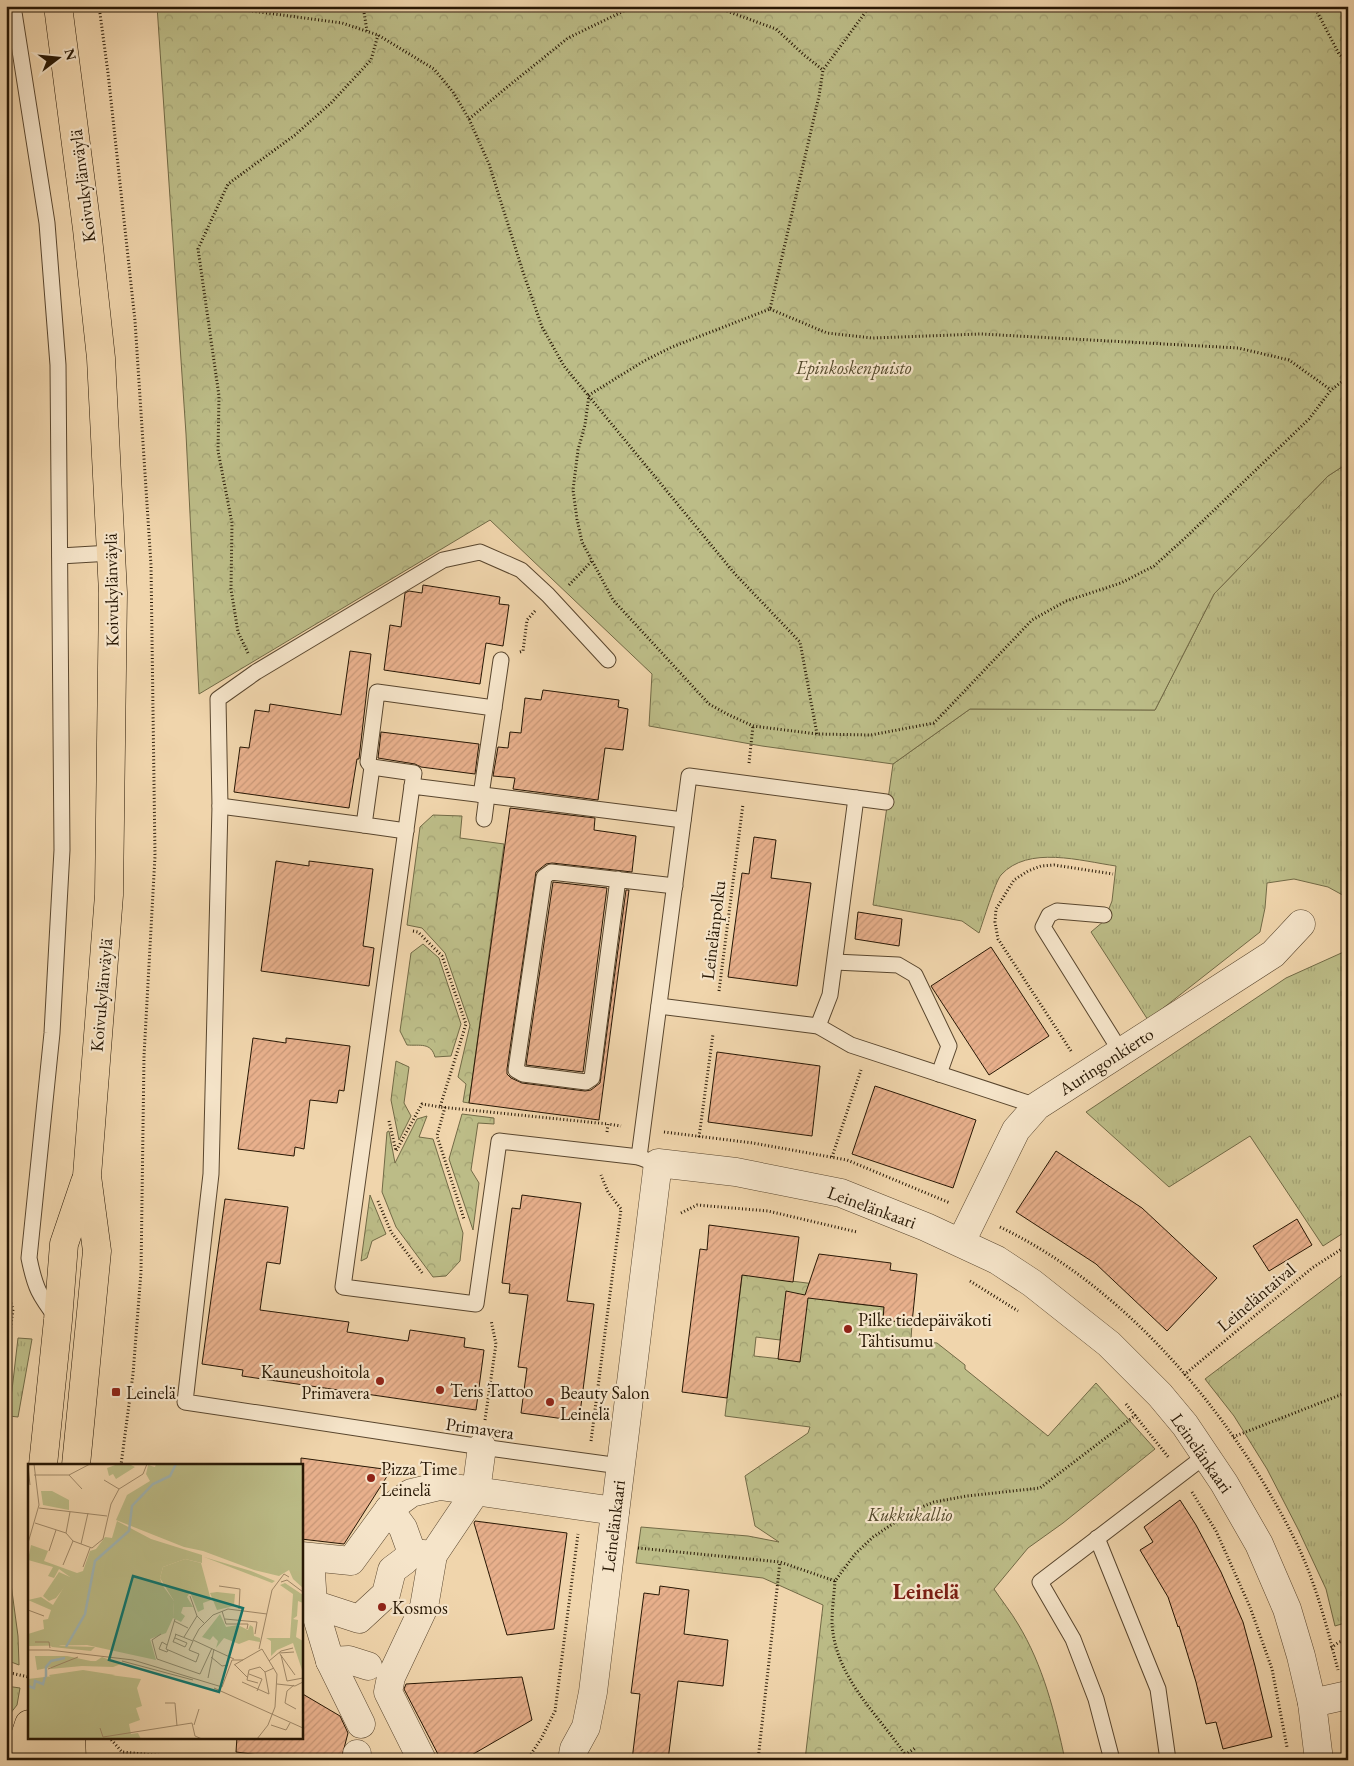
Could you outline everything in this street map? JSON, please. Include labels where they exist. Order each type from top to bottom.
[{"type":"main road","name":"Koivukylänväylä","points":[[58,6],[88,230],[101,358],[113,593],[109,895],[87,1176],[97,1251],[76,1464]]},
{"type":"main road","name":"Koivukylänväylä","points":[[43,1464],[64,1244],[87,1176]]},
{"type":"main road","points":[[71,1738],[72,1760]]},
{"type":"main road","points":[[19,1742],[56,1754],[64,1760]]},
{"type":"street","name":"Auringonkierto","points":[[960,1242],[1016,1130],[1037,1106],[1273,954],[1302,924]]},
{"type":"street","name":"Leinelänkaari","points":[[569,1756],[586,1727],[593,1692],[620,1466],[648,1160],[736,1172],[841,1193],[960,1242],[997,1260],[1032,1283],[1109,1344],[1160,1395],[1184,1425],[1224,1483],[1259,1544],[1277,1583],[1293,1629],[1312,1703],[1319,1760]]},
{"type":"street","points":[[313,1604],[359,1619],[386,1594],[392,1570],[404,1561],[423,1554],[476,1491],[482,1447]]},
{"type":"street","points":[[360,1724],[330,1661],[313,1604],[306,1557],[351,1561],[389,1509],[411,1492],[440,1486],[615,1511]]},
{"type":"street","points":[[379,1672],[424,1607],[423,1554],[389,1509]]},
{"type":"street","points":[[330,1661],[348,1660],[379,1672],[422,1760]]},
{"type":"street","points":[[1312,1703],[1346,1695]]},
{"type":"lane","points":[[13,6],[47,223],[58,365],[62,850],[52,1033],[29,1258],[38,1292],[58,1320]]},
{"type":"lane","points":[[406,831],[220,806],[218,699],[256,672],[444,560],[480,552],[521,570],[548,595],[608,660]]},
{"type":"lane","points":[[60,556],[111,553]]},
{"type":"lane","points":[[484,819],[484,795],[501,660]]},
{"type":"lane","points":[[364,825],[372,768],[368,762],[378,692],[494,708]]},
{"type":"lane","points":[[372,768],[414,773],[343,1257],[343,1287],[476,1304],[499,1141],[648,1160],[643,1129],[689,776],[886,802]]},
{"type":"lane","points":[[412,786],[683,820]]},
{"type":"lane","points":[[818,1026],[830,995],[856,798]]},
{"type":"lane","name":"Primavera","points":[[220,806],[211,1174],[185,1402],[620,1466]]},
{"type":"lane","points":[[618,879],[592,1078],[586,1082],[523,1074],[516,1070],[544,877],[550,872],[618,879],[674,886]]},
{"type":"lane","points":[[1104,915],[1057,911],[1049,915],[1043,927],[1121,1052]]},
{"type":"lane","points":[[834,962],[898,965],[915,975],[949,1046],[939,1074]]},
{"type":"lane","points":[[659,1006],[818,1026],[852,1045],[868,1051],[1037,1106]]},
{"type":"lane","points":[[1112,1760],[1096,1699],[1073,1639],[1040,1582],[1205,1456]]},
{"type":"lane","points":[[1098,1538],[1158,1689],[1168,1760]]},
{"type":"path","points":[[214,6],[342,23],[378,35],[434,69],[453,92],[470,119],[489,164],[522,272],[542,327],[564,366],[735,574],[800,642],[817,734]]},
{"type":"path","points":[[362,6],[367,31]]},
{"type":"path","points":[[470,119],[568,38],[634,6]]},
{"type":"path","points":[[704,6],[724,10],[776,30],[824,70]]},
{"type":"path","points":[[770,309],[824,70],[870,6]]},
{"type":"path","points":[[1314,6],[1339,54],[1348,63]]},
{"type":"path","points":[[256,672],[238,632],[231,589],[232,523],[218,451],[219,396],[198,250],[228,184],[294,135],[331,103],[371,60],[378,35]]},
{"type":"path","points":[[589,395],[644,361],[672,347],[770,309],[827,333],[872,338],[980,334],[1238,348],[1289,360],[1331,390]]},
{"type":"path","points":[[589,395],[586,425],[578,450],[573,490],[576,519],[582,542],[613,600],[709,704],[753,726],[817,734],[871,735],[934,722],[1032,620],[1066,601],[1121,583],[1154,566],[1309,418],[1331,390],[1348,377]]},
{"type":"path","points":[[501,660],[523,650],[527,620],[548,595],[562,594],[573,579],[592,561]]},
{"type":"path","name":"Leinelänpolku","points":[[698,1136],[753,726]]},
{"type":"path","points":[[1072,1051],[998,939],[995,922],[996,910],[1014,880],[1028,871],[1042,866],[1054,865],[1113,874]]},
{"type":"path","points":[[393,926],[418,932],[442,956],[466,1024],[440,1107]]},
{"type":"path","points":[[413,938],[418,932]]},
{"type":"path","points":[[832,1157],[868,1051]]},
{"type":"path","points":[[384,1128],[387,1117],[396,1150],[422,1104],[608,1124],[832,1157],[855,1163],[937,1196],[1046,1252],[1111,1300],[1148,1334],[1214,1409],[1261,1478],[1297,1546],[1320,1604],[1346,1695]]},
{"type":"path","points":[[445,1107],[437,1136],[466,1224]]},
{"type":"path","points":[[608,1124],[601,1175],[608,1192],[621,1209]]},
{"type":"path","points":[[375,1194],[391,1232],[424,1275]]},
{"type":"path","points":[[677,1216],[696,1204],[768,1211],[858,1232]]},
{"type":"path","name":"Leineläntaival","points":[[1184,1375],[1312,1268],[1348,1245]]},
{"type":"path","points":[[964,1278],[1024,1315]]},
{"type":"path","points":[[6,1290],[14,1309],[6,1365]]},
{"type":"path","points":[[476,1304],[490,1315],[496,1344],[482,1447]]},
{"type":"path","points":[[1233,1437],[1348,1392]]},
{"type":"path","points":[[1124,1402],[1181,1474],[1216,1531],[1250,1607],[1272,1669],[1288,1752]]},
{"type":"path","points":[[909,1760],[848,1678],[837,1651],[832,1623],[835,1581],[855,1554],[873,1537],[912,1511],[934,1502],[967,1496],[1040,1488],[1136,1415]]},
{"type":"path","points":[[633,1548],[780,1562],[835,1581]]},
{"type":"path","points":[[758,1760],[780,1562]]},
{"type":"path","points":[[1333,1648],[1339,1642],[1348,1640]]},
{"type":"path","points":[[6,1672],[28,1678]]},
{"type":"path","points":[[110,1738],[122,1752],[208,1760]]},
{"type":"path","points":[[905,1754],[915,1748]]},
{"type":"path","points":[[143,1760],[144,1755]]},
{"type":"green space","name":"Epinkoskenpuisto","points":[[157,6],[1348,6],[1348,463],[1328,476],[1214,594],[1155,710],[970,709],[893,764],[762,746],[649,726],[652,674],[490,520],[199,694],[186,434]]},
{"type":"green space","points":[[1348,463],[1348,898],[1328,887],[1294,879],[1267,883],[1265,908],[1260,932],[1148,1020],[1091,932],[1104,921],[1112,901],[1116,866],[1056,857],[1025,860],[1012,866],[998,879],[979,933],[962,921],[873,905],[893,764],[970,709],[1155,710],[1214,594],[1328,476]]},
{"type":"green space","points":[[433,815],[462,816],[460,838],[504,844],[469,1103],[463,1102],[466,1084],[458,1077],[470,1025],[445,953],[422,928],[407,925],[420,827]]},
{"type":"green space","points":[[423,944],[439,958],[461,1024],[451,1056],[435,1057],[428,1047],[407,1045],[400,1031],[411,953]]},
{"type":"green space","points":[[1348,950],[1348,1230],[1323,1246],[1250,1136],[1169,1187],[1086,1112],[1286,978]]},
{"type":"green space","points":[[396,1061],[409,1067],[404,1103],[411,1116],[399,1140],[391,1100]]},
{"type":"green space","points":[[462,1114],[494,1118],[494,1124],[478,1123],[471,1170],[479,1183],[473,1230],[449,1159]]},
{"type":"green space","points":[[427,1116],[419,1137],[433,1139],[463,1233],[460,1261],[446,1276],[433,1277],[396,1227],[382,1192],[387,1132],[389,1131],[395,1163],[417,1119]]},
{"type":"green space","points":[[370,1195],[386,1234],[372,1241],[367,1258],[361,1261]]},
{"type":"green space","name":"Kukkukallio","points":[[743,1268],[767,1278],[839,1287],[838,1302],[884,1307],[883,1320],[912,1323],[911,1340],[937,1343],[965,1365],[965,1369],[1048,1436],[1096,1383],[1155,1449],[1063,1523],[1028,1548],[994,1589],[1018,1624],[1034,1656],[1047,1690],[1065,1760],[805,1760],[823,1605],[763,1578],[636,1563],[641,1527],[748,1536],[779,1542],[755,1526],[745,1476],[808,1433],[810,1427],[725,1416]],"holes":[[[783,1315],[799,1361],[754,1356],[756,1337],[780,1340]]]},
{"type":"green space","points":[[1348,1271],[1348,1622],[1335,1626],[1326,1589],[1267,1469],[1234,1416],[1205,1379]]},
{"type":"green space","points":[[18,1338],[32,1339],[18,1417],[9,1416]]},
{"type":"green space","points":[[11,1584],[18,1636],[19,1665],[6,1660],[6,1594]]},
{"type":"green space","points":[[6,1686],[20,1688],[17,1705],[6,1719]]},
{"type":"building","points":[[423,585],[500,597],[499,604],[509,605],[503,646],[486,643],[480,684],[384,670],[390,625],[401,627],[405,593],[409,591],[422,593]]},
{"type":"building","points":[[350,651],[371,654],[359,759],[357,759],[349,808],[234,792],[240,747],[249,748],[255,710],[269,712],[270,704],[341,715]]},
{"type":"building","points":[[543,690],[619,700],[618,707],[628,709],[623,750],[605,748],[598,800],[513,789],[515,778],[493,776],[498,747],[508,748],[510,732],[521,733],[525,698],[541,700]]},
{"type":"building","points":[[381,732],[479,744],[475,774],[421,767],[415,764],[378,758]]},
{"type":"building","points":[[510,808],[595,818],[594,830],[636,836],[632,872],[552,863],[546,864],[536,872],[507,1069],[507,1074],[511,1078],[522,1083],[585,1091],[591,1090],[600,1083],[626,890],[629,890],[599,1120],[469,1103]]},
{"type":"building","points":[[754,837],[776,840],[771,878],[811,883],[797,986],[728,977],[742,873],[749,874]]},
{"type":"building","points":[[276,861],[309,866],[309,861],[373,869],[363,946],[374,948],[369,986],[261,971]]},
{"type":"building","points":[[553,882],[607,888],[583,1072],[526,1065]]},
{"type":"building","points":[[858,912],[902,919],[899,946],[855,939]]},
{"type":"building","points":[[991,947],[1049,1036],[989,1075],[931,986]]},
{"type":"building","points":[[253,1038],[286,1043],[286,1038],[350,1046],[344,1091],[339,1090],[337,1103],[310,1100],[304,1149],[295,1147],[294,1156],[238,1149]]},
{"type":"building","points":[[717,1052],[820,1066],[812,1136],[708,1122]]},
{"type":"building","points":[[875,1086],[976,1120],[953,1188],[852,1154]]},
{"type":"building","points":[[1056,1151],[1142,1208],[1217,1278],[1167,1331],[1096,1264],[1016,1212]]},
{"type":"building","points":[[522,1195],[581,1203],[567,1301],[594,1304],[579,1421],[521,1413],[527,1368],[518,1367],[528,1295],[509,1293],[510,1284],[502,1283],[512,1208],[520,1209]]},
{"type":"building","points":[[225,1199],[288,1207],[280,1264],[267,1262],[260,1310],[349,1322],[347,1332],[408,1341],[410,1330],[465,1338],[464,1347],[484,1350],[476,1410],[242,1376],[243,1370],[202,1364]]},
{"type":"building","points":[[1297,1219],[1312,1245],[1269,1271],[1253,1246]]},
{"type":"building","points":[[709,1225],[799,1237],[793,1282],[742,1275],[727,1398],[682,1392],[700,1249],[707,1250]]},
{"type":"building","points":[[819,1254],[891,1263],[890,1270],[917,1274],[912,1323],[883,1320],[884,1307],[808,1298],[800,1362],[778,1359],[786,1291],[805,1295]]},
{"type":"building","points":[[301,1458],[391,1470],[344,1544],[302,1539]]},
{"type":"building","points":[[1180,1500],[1196,1525],[1221,1572],[1243,1622],[1272,1737],[1223,1749],[1216,1722],[1206,1724],[1196,1682],[1168,1597],[1140,1550],[1153,1542],[1144,1527]]},
{"type":"building","points":[[475,1521],[567,1533],[554,1629],[507,1635],[474,1523]]},
{"type":"building","points":[[660,1586],[689,1590],[684,1634],[728,1640],[723,1686],[678,1681],[668,1760],[632,1760],[640,1694],[631,1693],[644,1593],[659,1595]]},
{"type":"building","points":[[522,1677],[532,1720],[463,1760],[441,1760],[404,1689],[406,1684]]},
{"type":"building","points":[[302,1694],[340,1716],[348,1733],[341,1760],[299,1760],[236,1752],[237,1738],[302,1738]]},
{"type":"place","name":"Pilke tiedepäiväkoti Tähtisumu","points":[[848,1329]]},
{"type":"place","name":"Kauneushoitola Primavera","points":[[380,1381]]},
{"type":"place","name":"Teris Tattoo","points":[[440,1390]]},
{"type":"place","name":"Leinelä","points":[[116,1392]]},
{"type":"place","name":"Beauty Salon Leinelä","points":[[550,1402]]},
{"type":"place","name":"Pizza Time Leinelä","points":[[371,1478]]},
{"type":"place","name":"Kosmos","points":[[382,1607]]},
{"type":"district","name":"Leinelä","points":[[926,1591]]}]
